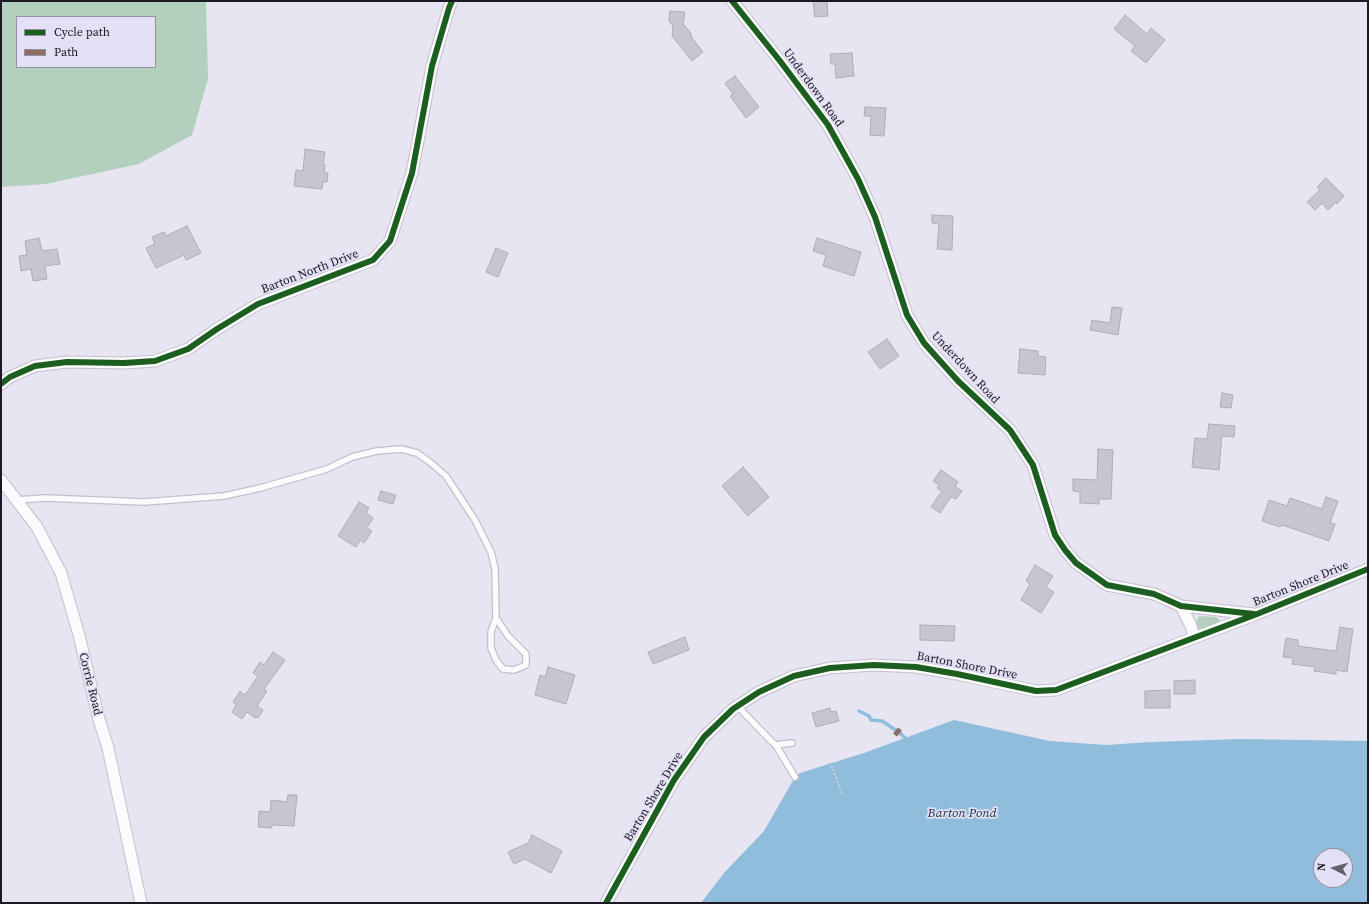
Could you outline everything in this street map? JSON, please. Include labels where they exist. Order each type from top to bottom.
[{"type":"street","name":"Barton North Drive","points":[[1,384],[10,377],[35,366],[67,362],[124,363],[155,361],[188,349],[258,304],[373,260],[390,241],[412,173],[432,66],[452,1]]},
{"type":"street","name":"Underdown Road","points":[[732,1],[780,61],[828,125],[858,179],[875,217],[907,315],[924,343],[958,380],[1010,430],[1033,465],[1056,535],[1065,550],[1076,562],[1107,585],[1154,594],[1181,606],[1257,614]]},
{"type":"street","name":"Corrie Road","points":[[1,480],[37,527],[61,573],[79,636],[98,716],[108,748],[141,903]]},
{"type":"street","name":"Barton Shore Drive","points":[[606,903],[674,780],[704,737],[738,704],[759,692],[794,676],[830,668],[874,665],[916,667],[1036,691],[1056,690],[1257,614],[1368,569]]},
{"type":"street","points":[[1181,606],[1191,626],[1194,638]]},
{"type":"lane","points":[[17,500],[45,498],[144,502],[224,496],[260,488],[326,469],[352,457],[377,451],[400,450],[417,453],[446,476],[475,520],[491,552],[495,569],[496,618],[491,632],[491,648],[496,660],[503,669],[514,670],[526,665],[526,654],[508,636],[496,618]]},
{"type":"lane","points":[[738,704],[744,713],[775,745],[795,777]]},
{"type":"lane","points":[[775,745],[792,743]]},
{"type":"path","points":[[830,762],[843,796]]},
{"type":"green space","points":[[1,1],[206,1],[208,79],[192,135],[139,164],[46,184],[1,187]]},
{"type":"green space","points":[[1200,616],[1215,617],[1219,619],[1219,623],[1204,630],[1199,629],[1196,623]]},
{"type":"water","name":"Barton Pond","points":[[954,720],[1050,741],[1106,745],[1240,739],[1368,741],[1368,903],[701,903],[724,873],[764,831],[795,777],[800,773],[864,753]]},
{"type":"building","points":[[813,1],[827,1],[828,16],[815,17]]},
{"type":"building","points":[[670,11],[685,12],[683,24],[691,33],[691,37],[703,52],[692,61],[672,36],[673,26],[669,21]]},
{"type":"building","points":[[1125,15],[1147,34],[1151,28],[1165,40],[1146,63],[1131,51],[1135,46],[1114,29]]},
{"type":"building","points":[[852,53],[854,76],[836,78],[835,64],[831,64],[830,54]]},
{"type":"building","points":[[735,76],[759,107],[746,118],[730,96],[733,94],[725,83]]},
{"type":"building","points":[[865,107],[886,108],[884,136],[870,135],[871,116],[864,116]]},
{"type":"building","points":[[305,149],[325,152],[323,165],[325,165],[324,173],[328,173],[327,182],[323,182],[322,189],[294,186],[296,170],[303,171]]},
{"type":"building","points":[[1326,178],[1344,196],[1337,204],[1336,202],[1328,210],[1322,203],[1315,210],[1307,202],[1320,190],[1317,187]]},
{"type":"building","points":[[932,215],[953,216],[952,250],[937,249],[939,224],[932,223]]},
{"type":"building","points":[[187,226],[201,253],[186,260],[184,255],[156,268],[146,248],[155,244],[152,237],[164,232],[166,236]]},
{"type":"building","points":[[39,238],[42,251],[57,249],[60,264],[45,266],[47,279],[33,281],[31,269],[21,271],[19,256],[27,255],[25,241]]},
{"type":"building","points":[[817,238],[861,252],[854,276],[823,266],[826,255],[813,251]]},
{"type":"building","points":[[496,248],[508,253],[498,277],[486,272]]},
{"type":"building","points":[[1112,307],[1122,308],[1118,335],[1090,330],[1092,320],[1110,323]]},
{"type":"building","points":[[887,339],[899,356],[880,369],[868,352]]},
{"type":"building","points":[[1020,349],[1038,351],[1038,356],[1046,357],[1045,375],[1018,373]]},
{"type":"building","points":[[1222,393],[1233,395],[1231,408],[1220,407]]},
{"type":"building","points":[[1209,424],[1235,426],[1234,437],[1222,436],[1219,470],[1192,467],[1195,438],[1207,439]]},
{"type":"building","points":[[1098,449],[1113,450],[1111,499],[1099,499],[1099,504],[1080,503],[1080,492],[1073,491],[1073,479],[1097,480]]},
{"type":"building","points":[[743,467],[769,497],[748,516],[722,486]]},
{"type":"building","points":[[941,470],[958,482],[955,487],[962,491],[956,499],[951,497],[940,513],[931,507],[942,491],[937,488],[939,485],[933,481]]},
{"type":"building","points":[[381,491],[396,495],[393,504],[378,500]]},
{"type":"building","points":[[1326,497],[1338,501],[1330,523],[1335,524],[1329,541],[1282,525],[1280,527],[1262,521],[1269,500],[1287,506],[1290,498],[1322,509]]},
{"type":"building","points":[[359,502],[369,508],[366,513],[373,518],[367,528],[372,531],[364,543],[360,540],[356,547],[338,536]]},
{"type":"building","points":[[1035,565],[1053,576],[1046,587],[1054,592],[1041,613],[1021,600],[1030,584],[1026,581]]},
{"type":"building","points":[[920,625],[955,626],[954,641],[920,640]]},
{"type":"building","points":[[1340,627],[1353,629],[1347,672],[1336,670],[1336,674],[1314,671],[1315,667],[1292,664],[1293,658],[1283,657],[1286,638],[1298,640],[1298,646],[1336,651]]},
{"type":"building","points":[[685,637],[689,650],[653,664],[648,652]]},
{"type":"building","points":[[273,652],[285,660],[264,689],[267,691],[257,706],[263,710],[258,718],[255,718],[247,712],[242,719],[232,712],[236,705],[233,702],[240,691],[245,695],[258,676],[253,673],[260,662],[264,665]]},
{"type":"building","points":[[548,667],[575,675],[566,704],[535,695],[540,675],[545,677]]},
{"type":"building","points":[[1195,680],[1195,694],[1174,694],[1174,681]]},
{"type":"building","points":[[1170,690],[1170,708],[1145,708],[1145,691]]},
{"type":"building","points":[[830,708],[831,712],[836,711],[839,721],[816,727],[812,713]]},
{"type":"building","points":[[288,795],[297,795],[294,826],[272,825],[272,828],[258,827],[259,811],[270,812],[271,800],[287,802]]},
{"type":"building","points":[[532,835],[562,851],[551,873],[525,859],[514,864],[508,852],[528,843]]},
{"type":"waterway","points":[[859,711],[869,716],[871,720],[882,721],[900,733],[907,740]]},
{"type":"marked path","points":[[895,735],[900,729]]},
{"type":"cycle path","points":[[1,384],[10,377],[35,366],[67,362],[124,363],[155,361],[188,349],[258,304],[373,260],[390,241],[412,173],[432,66],[452,1]]},
{"type":"cycle path","points":[[732,1],[780,61],[828,125],[858,179],[875,217],[907,315],[924,343],[958,381],[1010,430],[1033,465],[1055,535],[1076,563],[1107,585],[1154,594],[1181,606],[1254,614]]},
{"type":"cycle path","points":[[606,903],[674,780],[704,737],[733,709],[759,692],[794,676],[830,668],[874,665],[916,667],[1036,691],[1056,690],[1257,614],[1368,569]]}]
